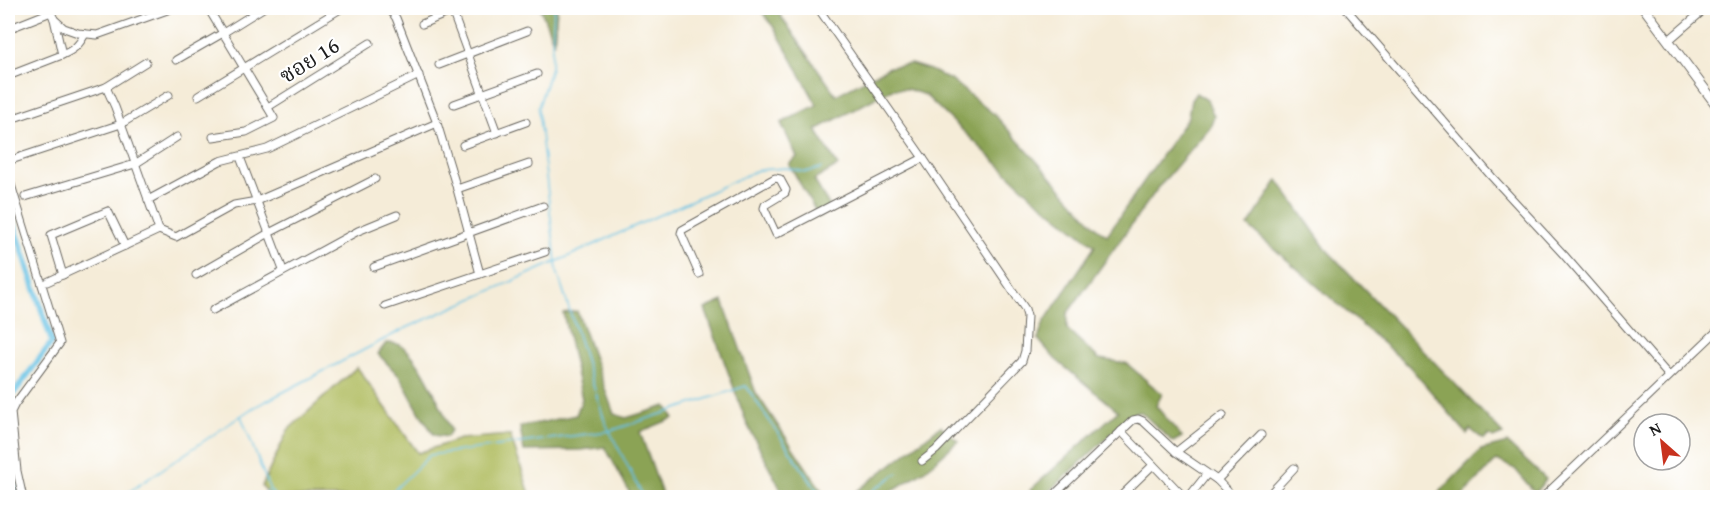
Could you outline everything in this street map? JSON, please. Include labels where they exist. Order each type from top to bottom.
[{"type":"street","points":[[51,13],[64,28],[97,35],[173,8]]},
{"type":"street","points":[[208,8],[274,118],[246,132],[213,137]]},
{"type":"street","points":[[176,60],[264,8]]},
{"type":"street","points":[[198,96],[342,8]]},
{"type":"street","points":[[389,8],[396,18],[437,123],[480,274]]},
{"type":"street","points":[[818,8],[923,158],[1025,309],[1027,316],[1025,351],[1022,361],[936,450],[922,461]]},
{"type":"street","points":[[1351,8],[1348,11],[1492,177],[1670,376]]},
{"type":"street","points":[[1645,8],[1718,107]]},
{"type":"street","points":[[1669,40],[1706,8]]},
{"type":"street","points":[[422,24],[451,9],[497,133]]},
{"type":"street","points":[[8,29],[51,13]]},
{"type":"street","points":[[51,13],[62,55]]},
{"type":"street","points":[[439,65],[527,31]]},
{"type":"street","points":[[8,76],[73,51],[85,34]]},
{"type":"street","name":"ซอย 16","points":[[267,107],[370,43]]},
{"type":"street","points":[[8,120],[106,87],[146,62]]},
{"type":"street","points":[[454,104],[537,74]]},
{"type":"street","points":[[148,200],[220,161],[267,149],[418,75]]},
{"type":"street","points":[[106,87],[159,230],[176,237],[234,205],[257,201],[437,123]]},
{"type":"street","points":[[11,160],[121,124],[169,95]]},
{"type":"street","points":[[463,145],[526,122]]},
{"type":"street","points":[[25,197],[135,165],[177,137]]},
{"type":"street","points":[[240,157],[283,270]]},
{"type":"street","points":[[699,274],[681,233],[682,230],[775,178],[780,178],[786,190],[785,193],[765,205],[764,208],[776,234],[923,158]]},
{"type":"street","points":[[457,189],[529,164]]},
{"type":"street","points":[[8,176],[60,342],[10,412],[17,471],[23,498]]},
{"type":"street","points":[[196,275],[269,233],[375,179]]},
{"type":"street","points":[[374,267],[543,206]]},
{"type":"street","points":[[63,275],[51,235],[108,211],[125,246]]},
{"type":"street","points":[[213,310],[358,231],[396,215]]},
{"type":"street","points":[[48,282],[159,230]]},
{"type":"street","points":[[385,306],[545,252]]},
{"type":"street","points":[[1542,498],[1718,330]]},
{"type":"street","points":[[1176,452],[1223,415]]},
{"type":"street","points":[[1057,498],[1058,491],[1133,420],[1138,419],[1176,452],[1217,480],[1234,498]]},
{"type":"street","points":[[1121,432],[1186,498],[1207,474]]},
{"type":"street","points":[[1217,480],[1261,435]]},
{"type":"street","points":[[1119,498],[1153,465]]},
{"type":"street","points":[[1266,498],[1294,468]]},
{"type":"green space","points":[[540,8],[557,8],[554,43]]},
{"type":"green space","points":[[759,8],[775,8],[836,95],[889,67],[911,64],[952,81],[995,115],[1098,229],[1107,235],[1188,117],[1191,100],[1196,93],[1207,100],[1214,116],[1210,127],[1158,188],[1067,314],[1067,329],[1099,359],[1126,363],[1162,394],[1156,406],[1182,437],[1173,442],[1141,412],[1135,412],[1049,492],[1054,497],[1035,497],[1030,490],[1118,411],[1055,359],[1038,339],[1044,322],[1095,246],[1034,198],[925,95],[907,89],[892,89],[816,130],[838,166],[814,180],[832,210],[819,217],[789,164],[797,157],[781,123],[817,105],[775,29]]},
{"type":"green space","points":[[1278,180],[1326,249],[1503,434],[1493,438],[1489,435],[1484,440],[1470,429],[1467,434],[1409,366],[1248,226]]},
{"type":"green space","points":[[723,301],[756,393],[826,497],[782,497],[782,492],[747,424],[705,309]]},
{"type":"green space","points":[[577,311],[614,414],[626,418],[666,406],[674,418],[640,432],[663,497],[632,497],[605,447],[581,450],[524,451],[520,427],[576,415],[582,399],[563,313]]},
{"type":"green space","points":[[386,343],[398,344],[408,351],[423,371],[451,430],[447,437],[434,435],[400,377],[378,354]]},
{"type":"green space","points":[[357,367],[418,453],[460,439],[510,435],[531,497],[271,497],[262,486],[288,430]]},
{"type":"green space","points":[[941,426],[958,441],[924,471],[882,497],[848,498]]},
{"type":"green space","points":[[1507,443],[1546,479],[1535,493],[1515,469],[1497,460],[1461,497],[1435,497],[1481,450]]},
{"type":"waterway","points":[[554,8],[551,68],[538,108],[557,271],[605,422],[644,498]]},
{"type":"waterway","points":[[120,498],[251,409],[404,329],[758,170],[786,168],[806,172],[822,168]]},
{"type":"waterway","points":[[8,205],[52,342],[8,401]]},
{"type":"waterway","points":[[386,498],[430,455],[610,431],[746,386],[822,498]]},
{"type":"waterway","points":[[241,416],[270,490],[276,498]]},
{"type":"waterway","points":[[8,445],[16,498]]},
{"type":"waterway","points":[[862,498],[898,473]]},
{"type":"waterway","points":[[259,498],[268,491]]}]
